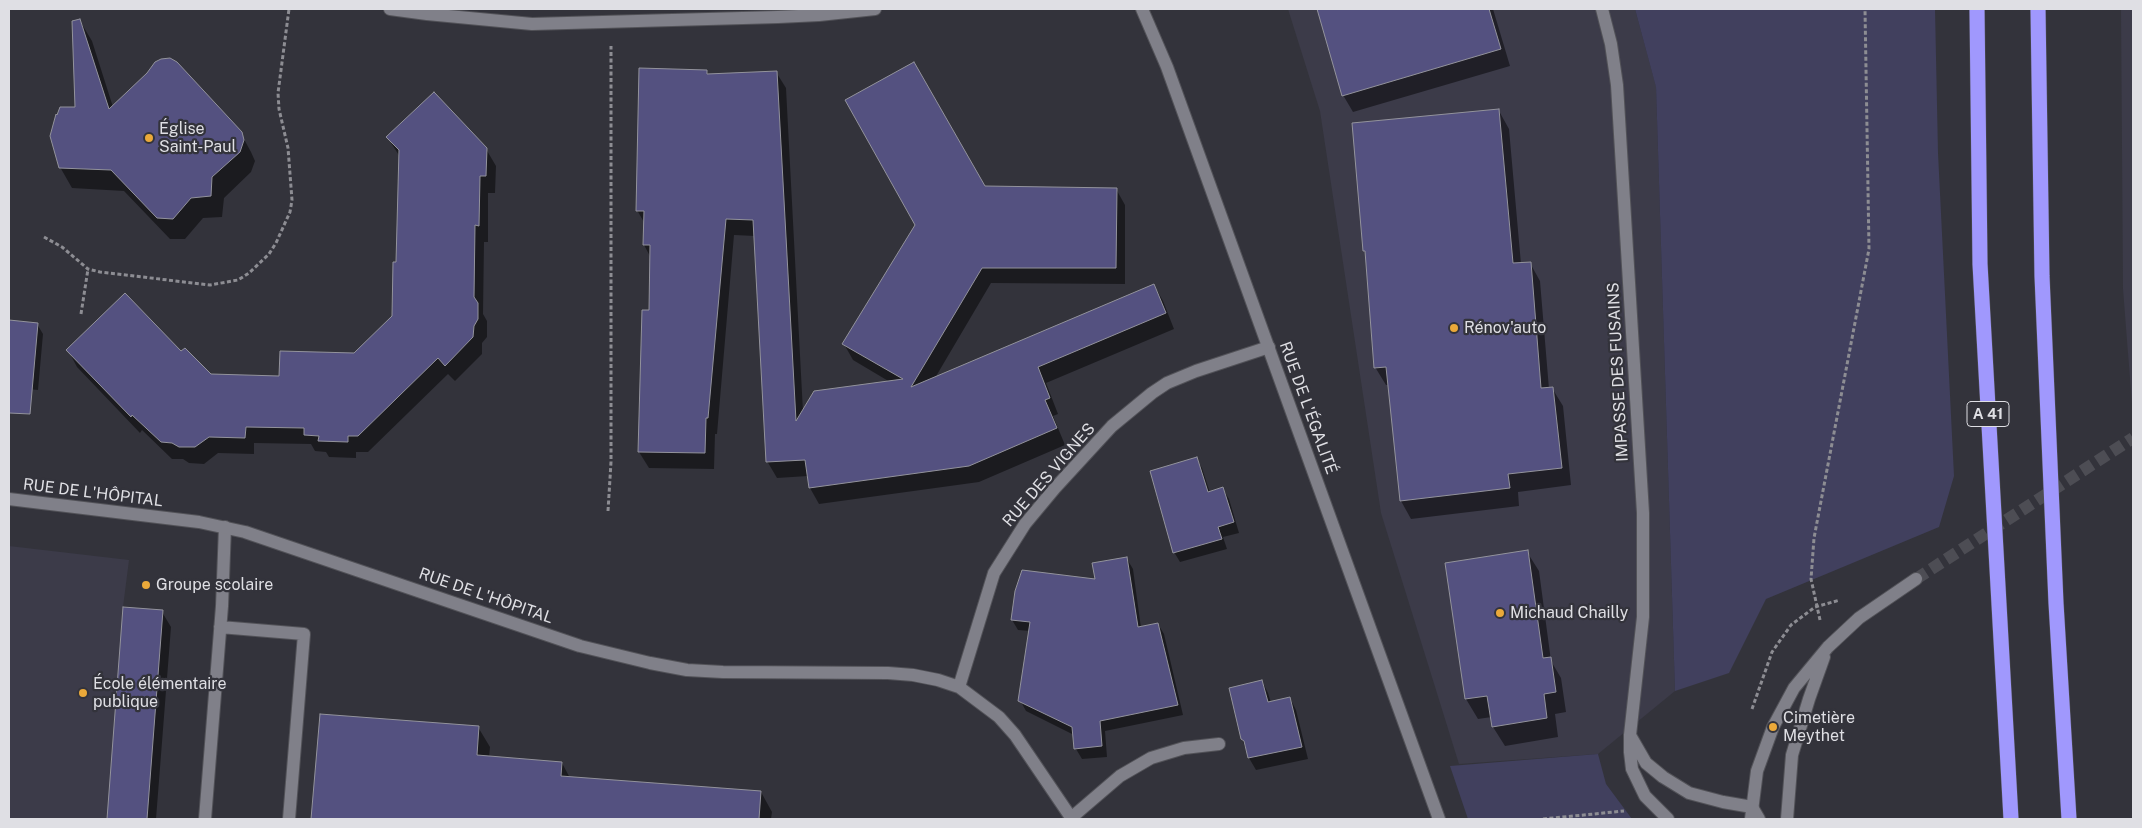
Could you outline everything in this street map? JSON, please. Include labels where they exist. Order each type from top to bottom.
[{"type":"highway","name":"A 41","points":[[1978,9],[1980,264],[2011,819]]},
{"type":"highway","points":[[2038,9],[2042,276],[2056,603],[2069,819]]},
{"type":"street","points":[[390,9],[532,24],[778,17],[875,9]]},
{"type":"street","name":"RUE DE L'ÉGALITÉ","points":[[1142,9],[1167,67],[1439,819]]},
{"type":"street","name":"IMPASSE DES FUSAINS","points":[[1602,9],[1611,44],[1617,84],[1643,513],[1643,617],[1630,735],[1632,768],[1645,796],[1668,819]]},
{"type":"street","name":"RUE DES VIGNES","points":[[959,687],[994,573],[1025,524],[1074,467],[1112,426],[1138,404],[1167,384],[1196,371],[1269,347]]},
{"type":"street","name":"RUE DE L'HÔPITAL","points":[[9,499],[225,527],[245,532],[580,646],[650,663],[687,670],[723,672],[913,675],[959,687]]},
{"type":"street","points":[[205,819],[220,627],[225,527]]},
{"type":"street","points":[[1752,813],[1757,771],[1772,728],[1794,688],[1828,647],[1859,618],[1916,579]]},
{"type":"street","points":[[220,627],[304,634],[289,819]]},
{"type":"street","points":[[1787,819],[1792,755],[1809,699],[1828,647]]},
{"type":"street","points":[[959,687],[999,718],[1015,735],[1072,818],[1120,776],[1151,758],[1184,748],[1219,744]]},
{"type":"street","points":[[1630,735],[1646,763],[1662,777],[1689,793],[1723,802],[1752,813],[1759,819]]},
{"type":"path","points":[[44,237],[62,247],[88,269],[210,285],[223,284],[244,277],[269,254],[290,212],[292,200],[288,148],[279,110],[278,93],[289,9]]},
{"type":"path","points":[[1828,647],[1815,607],[1811,579],[1814,538],[1869,249],[1866,9]]},
{"type":"path","points":[[608,511],[611,462],[612,22]]},
{"type":"path","points":[[81,314],[88,269]]},
{"type":"path","points":[[1543,819],[1632,810]]},
{"type":"shaded area","points":[[1288,9],[1635,9],[1656,86],[1675,691],[1598,754],[1459,764],[1381,513],[1320,111]]},
{"type":"shaded area","points":[[1635,9],[1935,9],[1938,153],[1954,476],[1939,527],[1766,599],[1729,673],[1675,691],[1656,87]]},
{"type":"shaded area","points":[[2121,9],[2133,9],[2133,417],[2123,289]]},
{"type":"shaded area","name":"École élémentaire publique","points":[[9,546],[129,560],[123,607],[163,610],[147,819],[9,819]]},
{"type":"shaded area","points":[[1598,754],[1606,784],[1632,819],[1468,819],[1450,766]]},
{"type":"building","points":[[1317,9],[1489,9],[1501,49],[1342,96]]},
{"type":"building","name":"Église Saint-Paul","points":[[80,19],[109,109],[147,73],[155,62],[170,58],[177,62],[242,132],[244,140],[240,152],[212,177],[211,196],[191,198],[173,219],[157,218],[111,170],[59,168],[50,136],[60,107],[75,107],[72,21]]},
{"type":"building","points":[[914,62],[985,186],[1117,188],[1116,268],[982,268],[911,387],[1154,284],[1166,313],[1038,367],[1050,398],[1045,400],[1057,428],[969,466],[809,488],[805,460],[766,462],[753,220],[726,219],[708,418],[706,418],[705,453],[638,452],[642,310],[649,310],[650,245],[643,245],[644,211],[636,211],[639,68],[707,70],[707,74],[777,71],[796,421],[814,391],[903,379],[842,344],[915,225],[845,100]]},
{"type":"building","points":[[434,92],[487,148],[486,176],[480,176],[479,226],[475,225],[474,297],[478,303],[478,319],[474,326],[473,337],[445,366],[438,358],[358,436],[348,436],[348,442],[318,441],[319,436],[304,435],[304,428],[246,427],[245,438],[209,437],[195,447],[179,447],[172,443],[161,442],[132,415],[131,417],[66,350],[125,293],[181,351],[185,348],[211,374],[279,376],[280,351],[354,353],[392,316],[393,262],[396,262],[399,150],[386,137]]},
{"type":"building","points":[[1499,109],[1513,263],[1531,262],[1541,388],[1553,387],[1562,468],[1508,474],[1510,488],[1400,501],[1386,367],[1374,368],[1365,251],[1363,251],[1352,123]]},
{"type":"building","points":[[9,320],[38,323],[30,414],[9,413]]},
{"type":"building","points":[[1197,457],[1208,492],[1223,487],[1234,522],[1218,527],[1222,539],[1173,553],[1150,471]]},
{"type":"building","points":[[1528,550],[1543,658],[1551,657],[1556,692],[1544,694],[1547,718],[1492,727],[1487,696],[1465,699],[1445,563]]},
{"type":"building","points":[[1127,557],[1138,627],[1158,623],[1178,705],[1100,721],[1102,746],[1074,749],[1072,727],[1018,701],[1030,622],[1011,620],[1015,591],[1022,570],[1095,579],[1092,563]]},
{"type":"building","points":[[123,607],[163,610],[147,819],[107,819]]},
{"type":"building","points":[[1262,680],[1268,702],[1290,697],[1302,747],[1248,758],[1244,741],[1241,739],[1229,688]]},
{"type":"building","points":[[320,714],[479,726],[477,755],[562,762],[561,776],[761,791],[759,819],[311,819]]},
{"type":"tunnel","points":[[1916,579],[2133,438]]},
{"type":"place","name":"Église Saint-Paul","points":[[149,138]]},
{"type":"place","name":"Rénov'auto","points":[[1454,328]]},
{"type":"place","name":"Groupe scolaire","points":[[146,585]]},
{"type":"place","name":"Michaud Chailly","points":[[1500,613]]},
{"type":"place","name":"École élémentaire publique","points":[[83,693]]},
{"type":"place","name":"Cimetière Meythet","points":[[1773,727]]}]
